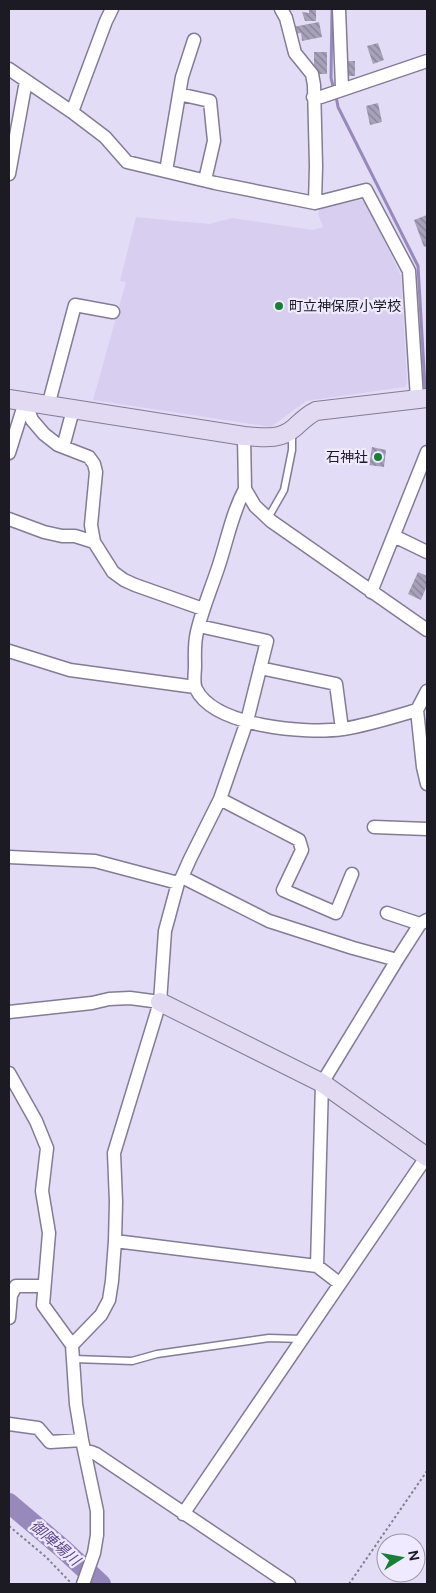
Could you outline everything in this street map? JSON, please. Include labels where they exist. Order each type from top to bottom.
[{"type":"street","points":[[72,112],[112,9]]},
{"type":"street","points":[[281,9],[286,18],[295,53],[312,74],[314,85],[315,203]]},
{"type":"street","points":[[339,9],[342,88]]},
{"type":"street","points":[[166,171],[182,77],[194,40]]},
{"type":"street","points":[[314,97],[321,97],[342,88],[427,60]]},
{"type":"street","points":[[9,69],[106,137],[127,162],[315,203],[366,190],[409,271],[422,399],[316,411],[306,416],[292,430],[278,438],[244,436],[17,401]]},
{"type":"street","points":[[9,174],[26,81]]},
{"type":"street","points":[[179,94],[210,101],[214,141],[205,180]]},
{"type":"street","points":[[48,406],[75,305],[114,312]]},
{"type":"street","points":[[17,401],[44,434],[63,447],[89,457],[94,464],[96,472],[91,525],[94,542],[113,572],[124,580],[202,609]]},
{"type":"street","points":[[9,453],[17,401]]},
{"type":"street","points":[[63,447],[73,410]]},
{"type":"street","points":[[244,436],[245,488],[254,506],[371,592],[427,630]]},
{"type":"street","points":[[371,592],[427,452]]},
{"type":"street","points":[[245,488],[238,501],[218,569],[202,609],[194,648],[195,687],[204,700],[224,714],[247,722],[282,729],[342,729],[376,722],[417,710]]},
{"type":"street","points":[[9,519],[44,532],[62,536],[75,536],[94,542]]},
{"type":"street","points":[[394,536],[427,552]]},
{"type":"street","points":[[72,1345],[101,1315],[108,1300],[112,1281],[115,1241],[114,1154],[160,1002],[165,931],[180,880],[220,799],[247,722],[267,641],[199,626]]},
{"type":"street","points":[[9,651],[70,670],[195,687]]},
{"type":"street","points":[[260,668],[336,684],[342,729]]},
{"type":"street","points":[[427,690],[417,710],[425,753],[427,784]]},
{"type":"street","points":[[220,799],[299,840],[302,850],[283,890],[336,913],[352,874]]},
{"type":"street","points":[[374,827],[427,829]]},
{"type":"street","points":[[9,856],[95,861],[180,880],[269,920],[353,948],[397,960]]},
{"type":"street","points":[[316,1266],[322,1083],[397,960],[424,922],[387,913]]},
{"type":"street","points":[[9,1012],[92,1003],[109,999],[130,998],[160,1002],[322,1083],[427,1157],[339,1283],[183,1514]]},
{"type":"street","points":[[9,1073],[36,1121],[47,1148],[42,1192],[49,1232],[43,1305],[72,1345],[76,1404],[95,1498],[98,1523],[94,1553],[83,1584]]},
{"type":"street","points":[[115,1241],[316,1266],[339,1283]]},
{"type":"street","points":[[9,1318],[12,1295],[16,1286],[44,1286]]},
{"type":"street","points":[[9,1424],[38,1428],[50,1442],[82,1440]]},
{"type":"street","points":[[85,1453],[91,1452],[96,1454],[288,1584]]},
{"type":"lane","points":[[268,518],[284,490],[292,450],[292,430]]},
{"type":"lane","points":[[74,1359],[132,1361],[157,1354],[269,1338],[302,1339]]},
{"type":"path","points":[[349,1584],[427,1472]]},
{"type":"path","points":[[9,1526],[46,1557],[72,1584]]},
{"type":"shaded area","points":[[360,200],[366,202],[401,276],[407,383],[405,387],[306,401],[271,427],[93,400],[126,282],[120,281],[136,217],[209,224],[232,218],[313,230],[323,227],[318,214],[320,208]]},
{"type":"building","points":[[309,9],[316,9],[316,21],[305,21],[302,12],[309,13]]},
{"type":"building","points":[[319,22],[322,37],[302,41],[301,33],[295,34],[293,27]]},
{"type":"building","points":[[378,43],[384,60],[373,64],[367,46]]},
{"type":"building","points":[[314,52],[327,52],[327,74],[314,74]]},
{"type":"building","points":[[347,61],[355,61],[355,76],[347,76]]},
{"type":"building","points":[[378,103],[382,122],[370,125],[366,106]]},
{"type":"building","points":[[427,215],[427,246],[424,247],[414,220]]},
{"type":"building","name":"石神社","points":[[372,447],[386,450],[384,467],[369,465]]},
{"type":"building","points":[[418,572],[427,576],[427,585],[421,600],[408,594]]},
{"type":"waterway","points":[[332,9],[331,78],[334,90]]},
{"type":"waterway","points":[[336,96],[338,107],[418,266],[425,387],[427,387]]},
{"type":"waterway","name":"御陣場川","points":[[9,1503],[101,1584]]},
{"type":"place","name":"町立神保原小学校","points":[[279,306]]},
{"type":"place","name":"石神社","points":[[378,457]]}]
